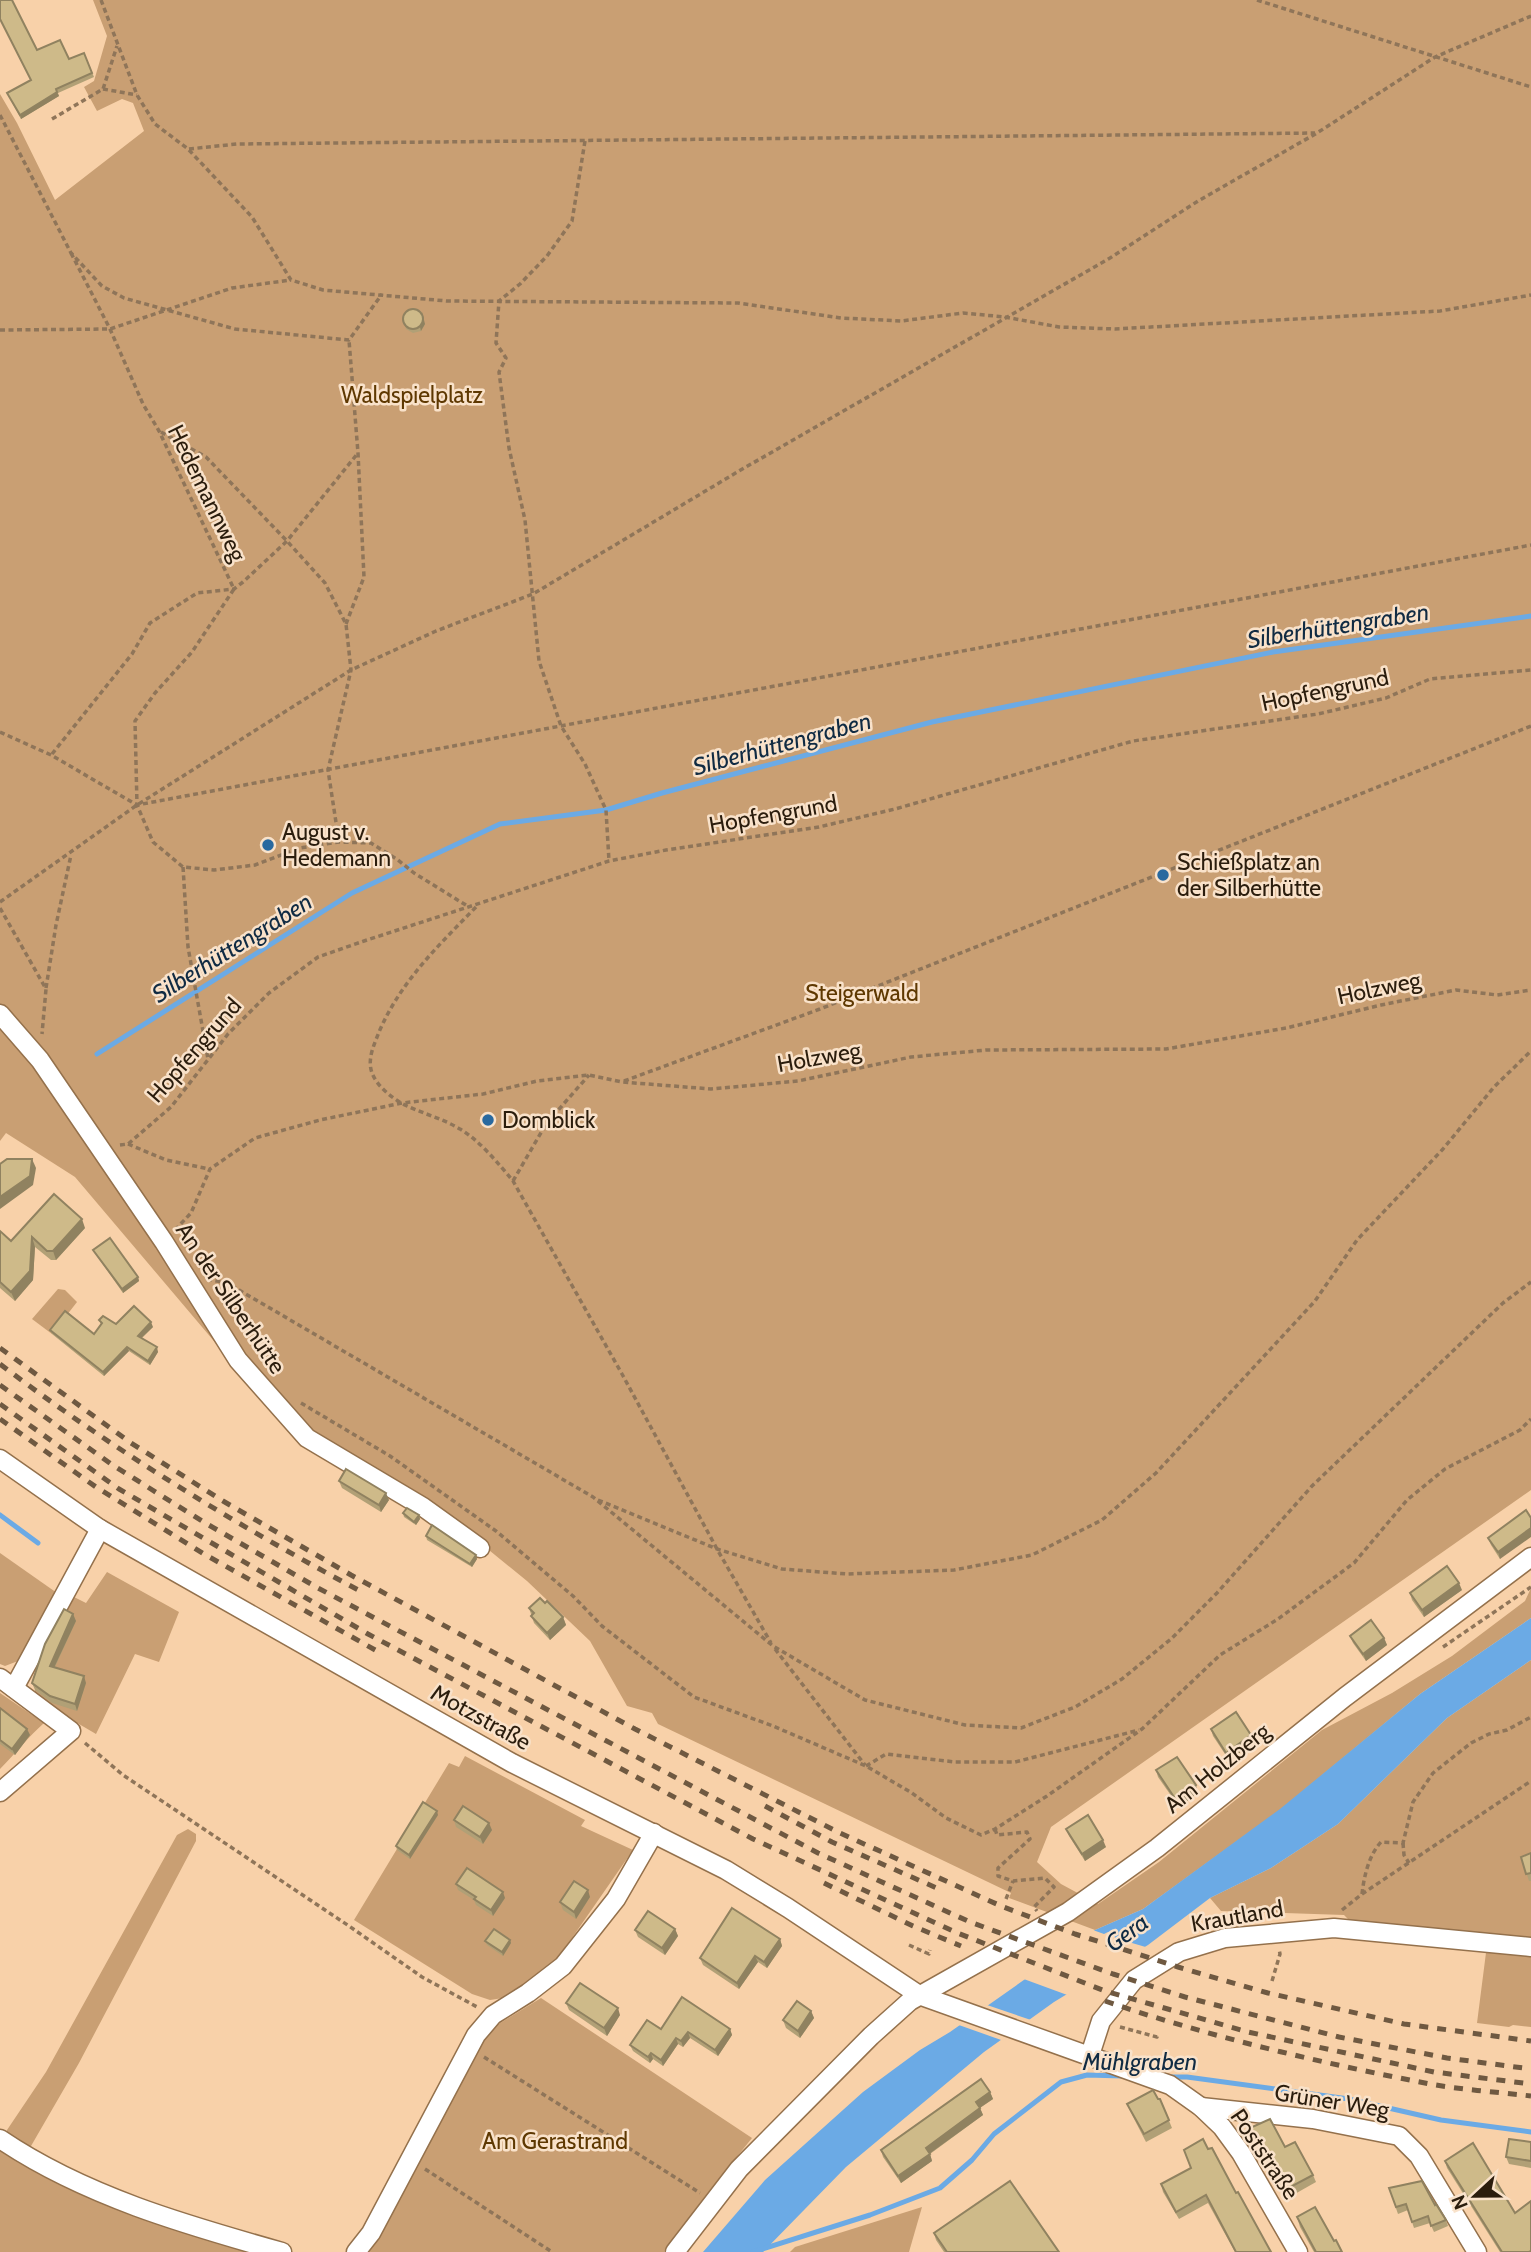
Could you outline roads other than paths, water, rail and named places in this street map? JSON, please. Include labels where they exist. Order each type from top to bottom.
[{"type":"street","name":"An der Silberhütte","points":[[0,1014],[40,1060],[164,1242],[246,1370],[307,1438],[423,1507],[480,1548]]},
{"type":"street","name":"Motzstraße","points":[[0,1459],[100,1529],[512,1763],[726,1870],[919,1995],[946,2003]]},
{"type":"street","points":[[0,1792],[71,1731],[7,1683],[100,1529]]},
{"type":"street","name":"Am Holzberg","points":[[675,2252],[739,2169],[871,2036],[919,1995],[1068,1912],[1113,1880],[1157,1848],[1345,1697],[1531,1557]]},
{"type":"street","points":[[356,2252],[370,2233],[476,2035],[493,2015],[563,1966],[616,1899],[654,1833]]},
{"type":"street","name":"Krautland","points":[[1090,2055],[1101,2021],[1134,1980],[1179,1952],[1225,1938],[1334,1928],[1531,1947]]},
{"type":"street","name":"Poststraße","points":[[946,2003],[1170,2085],[1201,2107],[1222,2127],[1241,2153],[1298,2252]]},
{"type":"street","name":"Grüner Weg","points":[[1201,2107],[1313,2119],[1399,2136],[1419,2156],[1477,2252]]},
{"type":"street","points":[[0,2139],[72,2180],[129,2204],[282,2252]]},
{"type":"water","name":"Gera","points":[[1531,1618],[1531,1660],[1447,1718],[1338,1824],[1271,1868],[1210,1898],[1148,1945],[1054,2002],[984,2052],[846,2167],[763,2252],[703,2252],[765,2180],[863,2092],[1095,1930],[1143,1909],[1280,1809],[1420,1694]]},
{"type":"waterway","name":"Silberhüttengraben","points":[[97,1054],[352,893],[500,824],[606,810],[932,722],[1273,652],[1531,616]]},
{"type":"waterway","name":"Silberhüttengraben","points":[[0,1515],[38,1543]]},
{"type":"waterway","name":"Mühlgraben","points":[[753,2252],[870,2215],[940,2188],[972,2160],[994,2134],[1061,2082],[1087,2075],[1123,2076]]},
{"type":"waterway","name":"Mühlgraben","points":[[1168,2077],[1187,2077],[1349,2099],[1441,2120],[1531,2132]]},
{"type":"railway","points":[[0,1348],[131,1443],[223,1501],[351,1575],[635,1729],[840,1833],[1001,1906],[1075,1934],[1268,1993],[1404,2024],[1531,2041]]},
{"type":"railway","points":[[0,1364],[86,1426],[176,1485],[360,1591]]},
{"type":"railway","points":[[0,1385],[114,1466],[318,1588],[818,1853],[970,1922],[1185,1997],[1339,2037],[1447,2058],[1531,2069]]},
{"type":"railway","points":[[0,1404],[119,1489],[368,1634],[753,1839],[955,1932],[1105,1991],[1248,2032],[1434,2072],[1531,2084]]},
{"type":"railway","points":[[0,1419],[96,1487],[204,1554],[377,1651]]},
{"type":"railway","points":[[765,1806],[832,1842],[939,1889]]},
{"type":"railway","points":[[824,1883],[961,1946]]},
{"type":"railway","points":[[1105,2001],[1225,2038],[1348,2067],[1442,2086],[1531,2096]]},
{"type":"place","name":"August v. Hedemann","points":[[268,845]]},
{"type":"place","name":"Schießplatz an der Silberhütte","points":[[1163,875]]},
{"type":"place","name":"Domblick","points":[[488,1120]]},
{"type":"park label","name":"Waldspielplatz","points":[[412,395]]},
{"type":"park label","name":"Steigerwald","points":[[862,993]]},
{"type":"park label","name":"Am Gerastrand","points":[[555,2141]]}]
